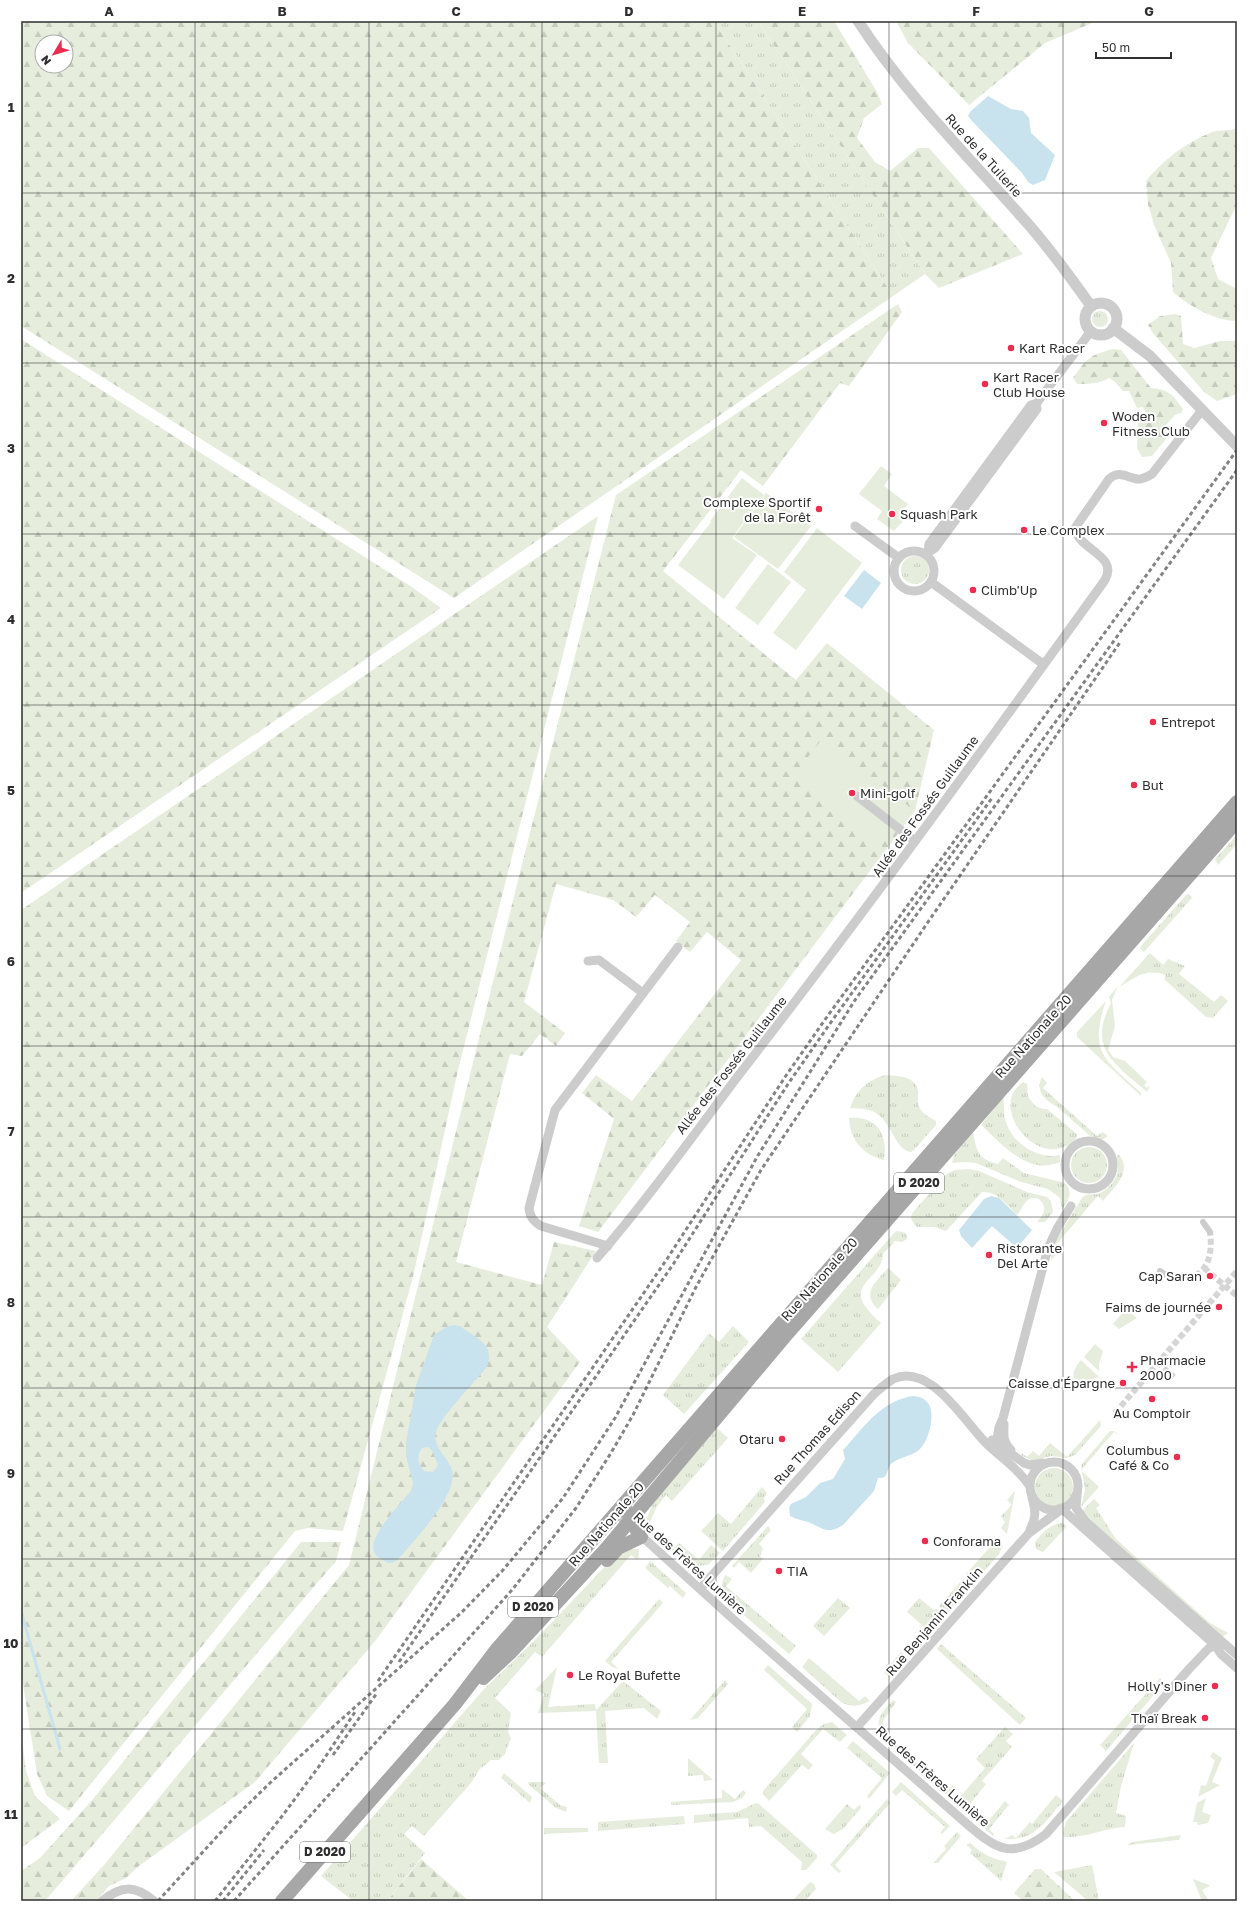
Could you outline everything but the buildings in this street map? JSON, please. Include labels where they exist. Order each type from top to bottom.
[{"type":"main road","name":"Rue Nationale 20","points":[[455,1704],[497,1649],[616,1514],[744,1364],[1237,802]]},
{"type":"main road","name":"Rue Nationale 20","points":[[455,1704],[511,1652],[606,1549],[791,1328],[1237,821]]},
{"type":"main road","name":"D 2020","points":[[628,1521],[628,1510],[732,1386],[744,1364]]},
{"type":"main road","points":[[628,1521],[641,1537]]},
{"type":"main road","name":"Rue Nationale 20","points":[[511,1652],[535,1636],[618,1548],[641,1537]]},
{"type":"main road","name":"D 2020","points":[[282,1901],[455,1704]]},
{"type":"street","name":"Rue de la Tuilerie","points":[[858,21],[880,54],[920,105],[1022,216],[1091,306]]},
{"type":"street","points":[[1100,303],[1112,307],[1117,320],[1113,328],[1105,334],[1091,331],[1087,327],[1085,318],[1088,309],[1091,306],[1100,303]]},
{"type":"street","points":[[1113,328],[1150,356],[1237,446]]},
{"type":"street","points":[[927,554],[933,566],[934,572],[931,582],[918,591],[912,591],[900,586],[894,575],[894,569],[899,558],[912,552],[927,554],[935,548],[1037,409],[1036,404],[1091,331]]},
{"type":"street","name":"Allée des Fossés Guillaume","points":[[597,1258],[608,1246],[822,967],[1108,575],[1109,570],[1106,561],[1077,537],[1075,528],[1077,524],[1113,476],[1123,474],[1141,479],[1152,474],[1205,413]]},
{"type":"street","points":[[855,526],[899,558]]},
{"type":"street","points":[[931,582],[1043,664]]},
{"type":"street","points":[[857,796],[915,841]]},
{"type":"street","points":[[608,1246],[541,1226],[534,1222],[530,1216],[529,1208],[555,1110],[678,947]]},
{"type":"street","points":[[588,961],[599,960],[643,993]]},
{"type":"street","points":[[1092,1141],[1105,1146],[1110,1152],[1113,1167],[1111,1174],[1102,1184],[1096,1187],[1084,1188],[1073,1183],[1067,1174],[1065,1167],[1067,1154],[1077,1144],[1092,1141]]},
{"type":"street","points":[[995,1446],[1048,1248],[1058,1227],[1071,1206]]},
{"type":"street","points":[[1204,1222],[1210,1232]]},
{"type":"street","points":[[1160,1271],[1170,1277]]},
{"type":"street","name":"Rue Thomas Edison","points":[[700,1589],[844,1426],[884,1385],[902,1377],[921,1379],[935,1387],[971,1424],[985,1442],[1030,1465],[1049,1462]]},
{"type":"street","points":[[1003,1418],[1003,1436],[1005,1442],[1020,1460]]},
{"type":"street","name":"Rue Thomas Edison","points":[[995,1446],[1023,1477],[1030,1489]]},
{"type":"street","points":[[1077,1494],[1071,1504],[1054,1511],[1040,1506],[1030,1489],[1036,1471],[1049,1462],[1064,1464],[1071,1468],[1078,1480],[1077,1494],[1076,1508],[1086,1522],[1220,1645],[1221,1654],[1237,1668]]},
{"type":"street","name":"Rue Benjamin Franklin","points":[[1029,1533],[1035,1520],[1036,1511],[1030,1489]]},
{"type":"street","points":[[1062,1509],[1220,1645],[1237,1655]]},
{"type":"street","name":"Rue Benjamin Franklin","points":[[858,1727],[1029,1533],[1062,1509]]},
{"type":"street","name":"Rue des Frères Lumière","points":[[616,1514],[628,1521]]},
{"type":"street","name":"Rue des Frères Lumière","points":[[641,1537],[992,1844],[1012,1850],[1023,1848],[1036,1842],[1046,1834],[1189,1669],[1209,1648],[1220,1645]]},
{"type":"street","points":[[102,1901],[112,1893],[126,1889],[143,1892],[154,1901]]},
{"type":"green space","points":[[21,21],[714,21],[893,296],[454,598],[21,326]]},
{"type":"green space","points":[[714,21],[758,21],[925,274],[893,296]]},
{"type":"green space","points":[[758,21],[834,21],[877,92],[882,104],[864,118],[857,138],[875,162],[890,171],[918,148],[929,148],[1023,254],[939,288],[925,274]]},
{"type":"green space","points":[[896,21],[1097,21],[1045,43],[969,105],[908,43]]},
{"type":"green space","points":[[1237,128],[1237,204],[1211,258],[1218,279],[1237,289],[1237,321],[1211,316],[1194,307],[1173,292],[1171,263],[1154,225],[1148,204],[1146,181],[1159,166],[1183,147],[1213,132]]},
{"type":"green space","points":[[898,304],[902,312],[849,386],[840,383],[763,486],[741,470],[663,571],[796,680],[827,643],[934,730],[915,811],[598,1232],[579,1226],[614,1119],[582,1093],[596,1075],[632,1101],[741,960],[707,932],[690,952],[676,941],[690,922],[655,895],[636,917],[613,900],[556,884],[524,1002],[565,1033],[556,1046],[540,1034],[522,1056],[510,1054],[456,1262],[542,1285],[554,1242],[596,1251],[547,1327],[580,1362],[376,1640],[255,1782],[139,1866],[126,1878],[109,1886],[96,1901],[71,1901],[104,1865],[349,1565],[521,868],[616,495]]},
{"type":"green space","points":[[1097,311],[1103,311],[1108,316],[1106,325],[1103,327],[1097,327],[1092,322],[1092,316]]},
{"type":"green space","points":[[1175,314],[1181,316],[1183,344],[1194,348],[1220,341],[1237,341],[1237,394],[1217,401],[1204,392],[1152,332],[1148,325],[1160,316]]},
{"type":"green space","points":[[21,339],[412,587],[441,608],[21,893]]},
{"type":"green space","points":[[1113,349],[1121,350],[1151,388],[1167,392],[1183,409],[1181,413],[1175,415],[1166,425],[1166,439],[1152,456],[1142,457],[1137,448],[1138,422],[1146,414],[1143,407],[1137,408],[1129,391],[1123,391],[1109,378],[1097,383],[1077,384],[1073,378],[1090,358],[1099,353]]},
{"type":"green space","points":[[881,466],[892,474],[884,486],[908,504],[900,514],[903,517],[901,520],[903,521],[894,531],[877,519],[882,511],[859,494]]},
{"type":"green space","points":[[742,478],[764,495],[732,538],[757,555],[724,599],[678,565],[711,522],[714,524],[710,521]]},
{"type":"green space","points":[[766,493],[811,526],[778,569],[734,537]]},
{"type":"green space","points":[[598,516],[458,1070],[413,1277],[343,1531],[308,1528],[295,1531],[69,1811],[47,1796],[37,1774],[21,1671],[21,910]]},
{"type":"green space","points":[[817,528],[862,563],[796,650],[773,633],[806,590],[784,572]]},
{"type":"green space","points":[[915,556],[925,560],[929,570],[925,580],[915,584],[905,580],[901,570],[905,560]]},
{"type":"green space","points":[[768,564],[791,582],[758,625],[735,608]]},
{"type":"green space","name":"Mini-golf","points":[[823,738],[911,808],[880,847],[792,777]]},
{"type":"green space","points":[[1237,835],[1237,844],[1218,865],[1215,859]]},
{"type":"green space","points":[[1189,894],[1192,898],[1144,952],[1140,948],[1141,946],[1186,895]]},
{"type":"green space","points":[[1150,953],[1163,965],[1168,959],[1185,966],[1179,974],[1214,1002],[1221,995],[1228,1001],[1213,1018],[1206,1017],[1164,979],[1166,975],[1158,973],[1146,973],[1119,987]]},
{"type":"green space","points":[[1118,986],[1112,1000],[1115,1026],[1108,1050],[1113,1057],[1125,1061],[1147,1082],[1144,1085],[1147,1088],[1150,1086],[1147,1092],[1115,1064],[1103,1044],[1102,1032],[1104,1019],[1111,1003],[1109,997]]},
{"type":"green space","points":[[1106,1001],[1099,1033],[1103,1054],[1109,1063],[1141,1093],[1141,1096],[1077,1037],[1077,1032]]},
{"type":"green space","points":[[886,1075],[906,1078],[914,1082],[918,1091],[919,1107],[922,1112],[936,1121],[936,1125],[911,1152],[905,1150],[900,1145],[888,1125],[877,1113],[867,1109],[850,1108],[855,1096],[863,1087],[873,1080]]},
{"type":"green space","points":[[1042,1077],[1047,1083],[1043,1088],[1097,1136],[1103,1132],[1108,1136],[1102,1140],[1090,1136],[1056,1106],[1044,1098],[1040,1090],[1040,1082]]},
{"type":"green space","points":[[1023,1082],[1027,1084],[1028,1097],[1035,1106],[1047,1109],[1077,1134],[1074,1141],[1056,1149],[1043,1148],[1030,1141],[1020,1131],[1013,1118],[1011,1105],[1013,1092]]},
{"type":"green space","points":[[1003,1097],[1005,1119],[1009,1130],[1014,1137],[1027,1148],[1035,1152],[1043,1155],[1060,1155],[1060,1162],[1048,1165],[1037,1165],[1026,1161],[1007,1149],[981,1125]]},
{"type":"green space","points":[[849,1118],[867,1120],[878,1128],[884,1142],[884,1160],[870,1154],[859,1145],[852,1133]]},
{"type":"green space","points":[[973,1132],[977,1149],[986,1160],[998,1164],[1003,1158],[1024,1173],[1065,1183],[1068,1186],[1070,1193],[1062,1210],[1060,1198],[1048,1189],[1021,1182],[976,1163],[952,1163],[954,1155]]},
{"type":"green space","points":[[1093,1147],[1102,1152],[1106,1158],[1106,1172],[1102,1178],[1093,1183],[1085,1183],[1076,1178],[1072,1172],[1071,1161],[1076,1152],[1082,1148]]},
{"type":"green space","points":[[1117,1155],[1119,1155],[1123,1161],[1124,1167],[1123,1173],[1117,1185],[1103,1201],[1098,1196],[1096,1198],[1056,1245],[1060,1249],[1051,1261],[1053,1245],[1055,1245],[1055,1242],[1082,1198],[1087,1195],[1097,1194],[1103,1191],[1116,1177],[1118,1172]]},
{"type":"green space","points":[[969,1169],[979,1171],[1027,1192],[1047,1197],[1051,1201],[1053,1212],[1045,1222],[1037,1222],[1042,1216],[1044,1210],[1042,1202],[1039,1199],[1031,1198],[1025,1202],[1017,1215],[997,1196],[987,1192],[982,1192],[946,1231],[934,1227],[917,1227],[912,1220],[911,1216],[913,1212],[948,1173],[955,1170]]},
{"type":"green space","points":[[897,1231],[903,1232],[907,1235],[907,1239],[902,1242],[895,1241],[883,1254],[881,1264],[864,1284],[861,1291],[862,1299],[868,1310],[881,1323],[838,1372],[801,1339]]},
{"type":"green space","points":[[888,1268],[901,1280],[878,1309],[870,1298],[870,1292],[875,1282]]},
{"type":"green space","points":[[1126,1309],[1137,1318],[1119,1329],[1113,1324]]},
{"type":"green space","points":[[733,1326],[749,1342],[684,1414],[663,1395],[709,1333],[719,1342]]},
{"type":"green space","points":[[1095,1344],[1103,1351],[1099,1364],[1099,1371],[1084,1357]]},
{"type":"green space","points":[[1081,1360],[1099,1377],[1095,1378],[1087,1386],[1089,1389],[1087,1391],[1078,1383],[1073,1374]]},
{"type":"green space","points":[[1100,1420],[1101,1426],[1075,1455],[1067,1458],[1051,1456],[1032,1461],[1021,1455],[1022,1453],[1027,1457],[1033,1451],[1039,1456],[1050,1443],[1067,1457]]},
{"type":"green space","points":[[716,1427],[728,1438],[672,1501],[666,1495],[656,1508],[650,1522],[657,1538],[655,1541],[651,1535],[647,1518],[654,1501]]},
{"type":"green space","points":[[1110,1431],[1114,1431],[1119,1435],[1114,1432],[1082,1469],[1081,1465]]},
{"type":"green space","points":[[1050,1468],[1058,1468],[1070,1477],[1073,1487],[1070,1497],[1064,1503],[1058,1506],[1050,1506],[1038,1497],[1035,1491],[1035,1483],[1044,1471]]},
{"type":"green space","points":[[1082,1471],[1099,1487],[1081,1507],[1085,1490]]},
{"type":"green space","points":[[762,1487],[767,1493],[764,1498],[765,1502],[723,1551],[701,1531],[718,1513],[731,1524]]},
{"type":"green space","points":[[1015,1491],[1007,1534],[1001,1528],[1005,1522],[1001,1516],[1012,1505],[1007,1500]]},
{"type":"green space","points":[[1094,1499],[1100,1505],[1096,1508],[1116,1539],[1210,1623],[1228,1633],[1222,1637],[1097,1527],[1082,1511]]},
{"type":"green space","points":[[1062,1523],[1067,1526],[1043,1552],[1036,1549],[1035,1542],[1044,1532],[1053,1525]]},
{"type":"green space","points":[[768,1526],[771,1530],[759,1544],[763,1548],[760,1556],[763,1559],[751,1573],[739,1562],[734,1568],[732,1566]]},
{"type":"green space","points":[[997,1539],[1003,1546],[999,1554],[975,1582],[966,1574]]},
{"type":"green space","points":[[301,1542],[341,1542],[336,1561],[45,1901],[21,1901],[21,1871],[40,1858],[93,1799]]},
{"type":"green space","points":[[668,1542],[675,1548],[679,1543],[699,1560],[711,1545],[720,1553],[708,1565],[693,1566],[665,1545]]},
{"type":"green space","points":[[630,1549],[639,1549],[638,1560],[631,1555],[542,1657],[535,1652],[495,1698],[511,1713],[508,1732],[511,1738],[505,1754],[499,1760],[491,1760],[480,1769],[471,1783],[424,1836],[412,1826],[404,1834],[425,1853],[387,1901],[353,1901],[321,1876],[484,1689],[535,1640],[613,1558]]},
{"type":"green space","points":[[650,1561],[686,1593],[683,1598],[670,1586],[668,1588],[645,1568]]},
{"type":"green space","points":[[725,1575],[732,1579],[726,1586],[796,1646],[789,1654],[726,1600],[722,1583]]},
{"type":"green space","points":[[963,1579],[971,1586],[947,1613],[939,1606]]},
{"type":"green space","points":[[838,1598],[850,1608],[824,1636],[813,1626]]},
{"type":"green space","points":[[919,1598],[934,1610],[936,1609],[945,1616],[930,1632],[907,1612]]},
{"type":"green space","points":[[659,1599],[663,1603],[611,1662],[619,1669],[612,1667],[605,1661]]},
{"type":"green space","points":[[941,1644],[1026,1718],[1020,1725],[937,1649]]},
{"type":"green space","points":[[901,1652],[908,1657],[890,1678],[884,1672]]},
{"type":"green space","points":[[809,1658],[859,1701],[865,1696],[870,1701],[856,1706],[841,1702],[802,1667]]},
{"type":"green space","points":[[768,1665],[812,1704],[810,1716],[797,1732],[792,1727],[807,1709],[764,1670]]},
{"type":"green space","points":[[557,1667],[548,1707],[595,1704],[596,1710],[623,1681],[661,1711],[657,1719],[644,1708],[605,1711],[608,1763],[599,1763],[596,1711],[538,1713],[544,1694],[535,1690]]},
{"type":"green space","points":[[1160,1678],[1164,1683],[1106,1751],[1100,1745]]},
{"type":"green space","points":[[725,1680],[728,1684],[698,1718],[690,1720]]},
{"type":"green space","points":[[893,1700],[896,1702],[883,1721],[884,1733],[948,1791],[953,1785],[957,1788],[949,1797],[882,1738],[879,1726],[880,1717]]},
{"type":"green space","points":[[832,1722],[847,1735],[840,1742],[823,1729],[801,1754],[813,1765],[809,1770],[802,1765],[769,1801],[763,1794],[763,1791],[816,1730],[824,1724]]},
{"type":"green space","points":[[1005,1727],[1013,1734],[1006,1741],[1012,1747],[982,1781],[986,1784],[966,1809],[971,1813],[969,1815],[955,1803],[985,1768],[976,1759]]},
{"type":"green space","points":[[21,1731],[26,1771],[35,1796],[60,1819],[21,1848]]},
{"type":"green space","points":[[853,1741],[890,1773],[869,1799],[867,1796],[882,1778],[847,1748]]},
{"type":"green space","points":[[1134,1743],[1121,1786],[1116,1813],[1126,1816],[1125,1827],[1080,1836],[1064,1837],[1063,1833],[1066,1822]]},
{"type":"green space","points":[[1213,1752],[1222,1758],[1212,1782],[1220,1785],[1198,1797],[1201,1785],[1206,1786],[1215,1760],[1210,1757]]},
{"type":"green space","points":[[688,1758],[713,1780],[704,1781],[703,1775],[688,1776]]},
{"type":"green space","points":[[504,1773],[532,1797],[530,1803],[501,1778]]},
{"type":"green space","points":[[529,1782],[546,1783],[540,1788],[560,1805],[567,1807],[566,1812],[556,1808],[528,1784]]},
{"type":"green space","points":[[901,1782],[950,1826],[942,1834],[940,1833],[945,1827],[902,1790],[896,1796],[892,1792]]},
{"type":"green space","points":[[722,1789],[735,1799],[743,1790],[746,1793],[742,1798],[733,1802],[671,1805],[671,1802],[722,1798]]},
{"type":"green space","points":[[1056,1795],[1063,1801],[1045,1823],[1024,1837],[1015,1839],[1005,1839],[1012,1835],[1016,1838],[1030,1822],[1032,1824]]},
{"type":"green space","points":[[1206,1798],[1202,1812],[1211,1815],[1208,1823],[1198,1825],[1197,1822],[1193,1822],[1197,1803]]},
{"type":"green space","points":[[887,1799],[890,1803],[835,1865],[841,1871],[839,1873],[830,1865]]},
{"type":"green space","points":[[1005,1801],[1009,1805],[989,1829],[994,1834],[993,1836],[977,1822],[979,1820],[985,1825]]},
{"type":"green space","points":[[756,1803],[817,1855],[817,1858],[806,1870],[801,1870],[802,1862],[761,1826],[749,1827],[748,1818],[694,1823],[694,1815],[737,1812]]},
{"type":"green space","points":[[847,1804],[854,1810],[860,1804],[861,1808],[843,1829],[834,1834],[825,1829]]},
{"type":"green space","points":[[684,1816],[685,1824],[598,1831],[598,1822]]},
{"type":"green space","points":[[544,1828],[588,1828],[588,1832],[544,1834]]},
{"type":"green space","points":[[957,1832],[961,1836],[938,1863],[933,1863],[946,1849],[944,1846]]},
{"type":"green space","points":[[1181,1835],[1179,1840],[1127,1845],[1132,1842]]},
{"type":"green space","points":[[970,1843],[987,1855],[1007,1862],[1001,1881],[970,1853],[972,1850],[967,1845]]},
{"type":"green space","points":[[421,1859],[469,1901],[387,1901]]},
{"type":"green space","points":[[1092,1865],[1099,1901],[1088,1901],[1054,1872]]},
{"type":"green space","points":[[1035,1869],[1041,1869],[1075,1901],[1023,1901],[1014,1893]]},
{"type":"green space","points":[[1193,1879],[1210,1886],[1202,1890],[1209,1901],[1202,1901]]},
{"type":"green space","points":[[810,1882],[814,1884],[816,1889],[805,1901],[792,1901]]},
{"type":"water","points":[[988,96],[1011,109],[1023,111],[1029,118],[1031,133],[1055,155],[1045,180],[1033,185],[1028,182],[1022,173],[968,116],[970,112]]},
{"type":"water","points":[[864,570],[881,583],[862,609],[844,596]]},
{"type":"water","points":[[991,1196],[999,1198],[1032,1230],[1017,1248],[992,1226],[972,1248],[961,1236],[959,1230],[984,1199]]},
{"type":"water","points":[[448,1326],[460,1326],[482,1342],[489,1353],[487,1367],[451,1409],[436,1432],[436,1441],[451,1467],[453,1477],[444,1501],[427,1526],[402,1555],[395,1562],[388,1563],[376,1555],[373,1546],[380,1529],[386,1520],[411,1491],[413,1483],[406,1456],[406,1443],[416,1385],[434,1335]],"holes":[[[428,1447],[433,1452],[438,1465],[433,1472],[424,1471],[418,1460],[420,1451],[422,1448]]]},
{"type":"water","points":[[914,1396],[925,1400],[930,1408],[930,1427],[923,1446],[916,1452],[891,1464],[886,1476],[878,1478],[874,1491],[843,1525],[833,1530],[825,1530],[790,1516],[789,1508],[791,1504],[806,1497],[820,1483],[833,1479],[845,1459],[843,1450],[876,1414],[893,1402]]},
{"type":"waterway","points":[[21,1611],[60,1749]]},
{"type":"tunnel","points":[[1169,1277],[1181,1279],[1190,1277],[1198,1274],[1204,1268],[1208,1261],[1210,1252],[1210,1232]]},
{"type":"tunnel","points":[[1204,1268],[1237,1296]]},
{"type":"tunnel","points":[[1115,1413],[1237,1271]]},
{"type":"tunnel","points":[[1157,1362],[1174,1377]]},
{"type":"railway","points":[[378,1681],[667,1259],[785,1077],[824,1021],[1237,450]]},
{"type":"railway","points":[[158,1901],[233,1819],[271,1782],[462,1612],[503,1570],[563,1498],[615,1418],[757,1157],[855,1000],[1237,470]]},
{"type":"railway","points":[[234,1901],[512,1590],[576,1508],[633,1415],[696,1287],[761,1170],[926,925],[1121,641]]},
{"type":"railway","points":[[399,1662],[674,1263],[788,1084],[992,798]]},
{"type":"railway","points":[[333,1755],[377,1693]]},
{"type":"railway","points":[[215,1901],[283,1815],[320,1765],[355,1712]]},
{"type":"railway","points":[[223,1901],[264,1850]]},
{"type":"place","name":"Kart Racer","points":[[1011,348]]},
{"type":"place","name":"Kart Racer Club House","points":[[985,384]]},
{"type":"place","name":"Woden Fitness Club","points":[[1104,423]]},
{"type":"place","name":"Complexe Sportif de la Forêt","points":[[819,509]]},
{"type":"place","name":"Squash Park","points":[[892,514]]},
{"type":"place","name":"Le Complex","points":[[1024,530]]},
{"type":"place","name":"Climb'Up","points":[[973,590]]},
{"type":"place","name":"Entrepot","points":[[1153,722]]},
{"type":"place","name":"But","points":[[1134,785]]},
{"type":"place","name":"Mini-golf","points":[[852,793]]},
{"type":"place","name":"Ristorante Del Arte","points":[[989,1255]]},
{"type":"place","name":"Cap Saran","points":[[1210,1276]]},
{"type":"place","name":"Faims de journée","points":[[1219,1307]]},
{"type":"place","name":"Pharmacie 2000","points":[[1132,1367]]},
{"type":"place","name":"Caisse d'Épargne","points":[[1123,1383]]},
{"type":"place","name":"Au Comptoir","points":[[1152,1399]]},
{"type":"place","name":"Otaru","points":[[782,1439]]},
{"type":"place","name":"Columbus Café & Co","points":[[1177,1457]]},
{"type":"place","name":"Conforama","points":[[925,1541]]},
{"type":"place","name":"TIA","points":[[779,1571]]},
{"type":"place","name":"Le Royal Bufette","points":[[570,1675]]},
{"type":"place","name":"Holly's Diner","points":[[1215,1686]]},
{"type":"place","name":"Thaï Break","points":[[1205,1718]]}]
